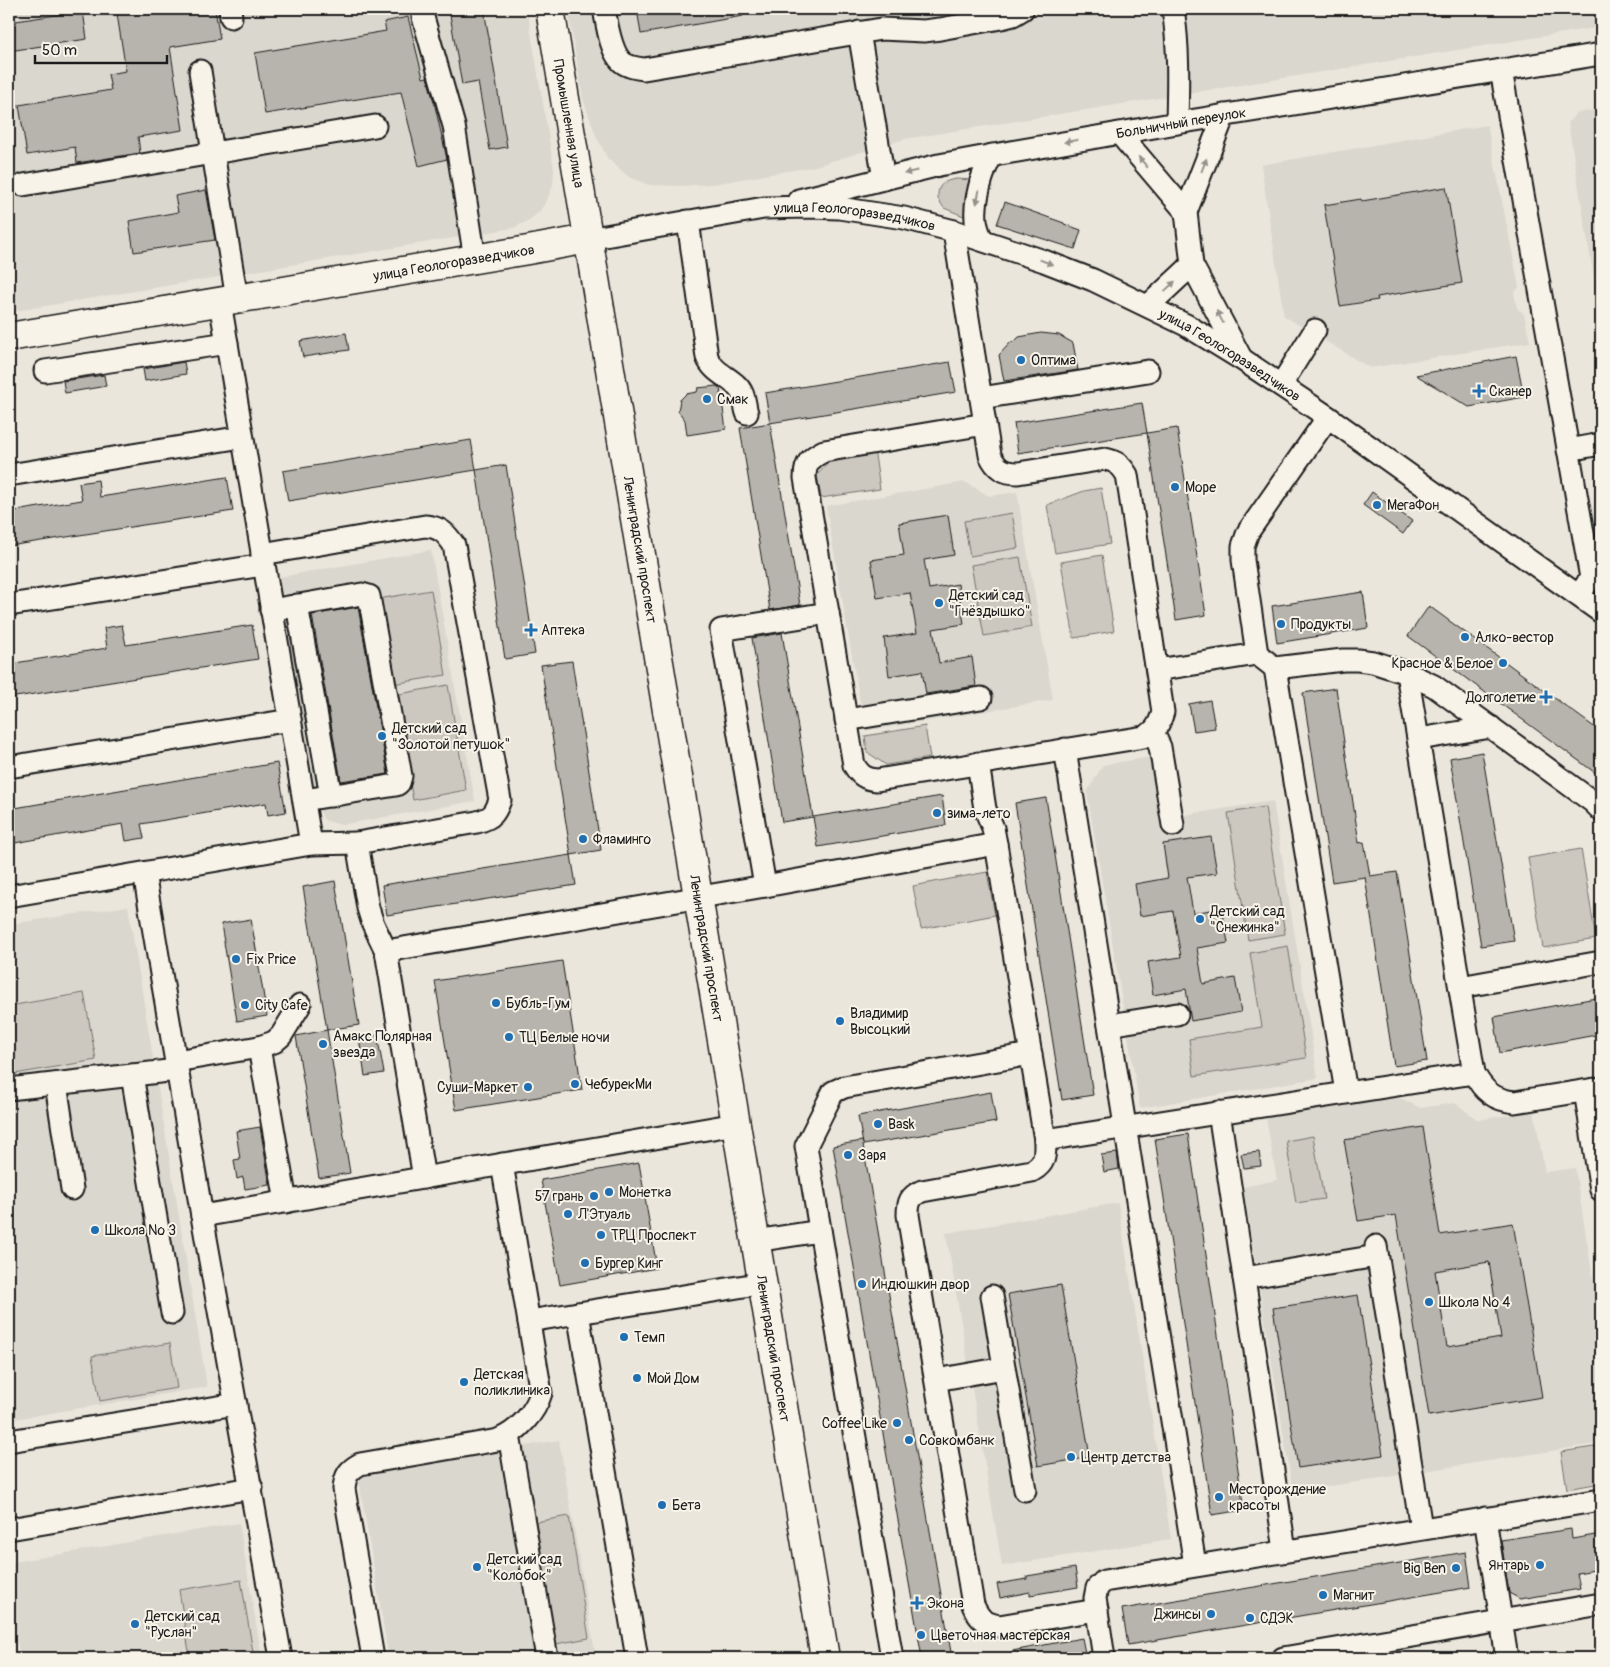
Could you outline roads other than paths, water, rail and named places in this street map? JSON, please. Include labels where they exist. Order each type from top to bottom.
[{"type":"main road","name":"Промышленная улица","points":[[550,9],[588,239]]},
{"type":"main road","name":"улица Геологоразведчиков","points":[[9,337],[588,239]]},
{"type":"main road","name":"Ленинградский проспект","points":[[588,239],[825,1658]]},
{"type":"street","points":[[604,9],[615,52],[622,62],[632,67],[644,69],[880,29],[924,31],[940,29],[1001,18],[1013,15],[1022,9]]},
{"type":"street","points":[[1173,9],[1178,75],[1177,123]]},
{"type":"street","points":[[423,17],[454,126],[476,259]]},
{"type":"street","points":[[859,32],[884,179]]},
{"type":"street","name":"Больничный переулок","points":[[764,208],[939,165],[992,155],[1224,115],[1601,54]]},
{"type":"street","points":[[1501,70],[1568,450],[1596,577],[1579,595]]},
{"type":"street","points":[[200,71],[213,153],[229,300],[227,343],[311,844]]},
{"type":"street","points":[[1224,115],[1186,212],[1192,265],[1243,360]]},
{"type":"street","points":[[23,185],[375,126]]},
{"type":"street","points":[[1119,133],[1186,212]]},
{"type":"street","points":[[982,240],[976,219],[978,200],[985,168],[992,155]]},
{"type":"street","name":"улица Геологоразведчиков","points":[[588,239],[764,208],[807,207],[869,212],[904,218],[954,231],[1068,270],[1186,325],[1243,360],[1328,416],[1601,612]]},
{"type":"street","points":[[688,221],[707,357],[714,370],[742,393],[747,413]]},
{"type":"street","points":[[954,231],[990,455],[995,466],[1007,473],[1018,473],[1105,459],[1114,461],[1122,467],[1127,476],[1163,712],[1160,724],[1153,732],[1144,737],[876,780],[867,779],[859,774],[854,765],[805,467],[812,457],[824,451],[985,424]]},
{"type":"street","points":[[1148,306],[1192,265]]},
{"type":"street","points":[[1281,385],[1315,330]]},
{"type":"street","points":[[46,371],[227,343]]},
{"type":"street","points":[[981,398],[1148,371]]},
{"type":"street","points":[[1328,416],[1248,532],[1243,546],[1243,560],[1257,654],[1275,668],[1346,1092]]},
{"type":"street","points":[[9,475],[242,437]]},
{"type":"street","points":[[1568,450],[1601,444]]},
{"type":"street","points":[[9,605],[262,560],[425,526],[436,527],[447,534],[454,546],[500,800],[497,810],[489,819],[477,822],[357,843],[311,844],[9,896]]},
{"type":"street","points":[[271,610],[362,594],[369,596],[374,618],[401,780],[396,785],[304,800]]},
{"type":"street","points":[[297,605],[331,796]]},
{"type":"street","points":[[765,886],[721,630],[828,613]]},
{"type":"street","points":[[1157,670],[1257,654]]},
{"type":"street","points":[[1275,668],[1358,660],[1373,662],[1407,673],[1434,686],[1594,802],[1601,810]]},
{"type":"street","points":[[1407,673],[1474,1073],[1480,1085],[1502,1101],[1515,1102],[1593,1089],[1601,1190]]},
{"type":"street","points":[[846,720],[981,698]]},
{"type":"street","points":[[9,767],[290,720]]},
{"type":"street","points":[[1418,739],[1491,727]]},
{"type":"street","points":[[1153,732],[1160,747],[1173,825]]},
{"type":"street","points":[[1065,749],[1195,1565]]},
{"type":"street","points":[[978,764],[985,808],[993,828],[996,844],[1045,1140],[1045,1154],[1041,1166],[1032,1171],[922,1191],[912,1195],[908,1204],[908,1215],[973,1605],[978,1616],[987,1624],[999,1626],[1097,1610]]},
{"type":"street","points":[[357,843],[368,908],[373,924],[386,951],[424,1178]]},
{"type":"street","points":[[386,951],[699,898],[996,844]]},
{"type":"street","points":[[144,873],[202,1216],[281,1658]]},
{"type":"street","points":[[1460,987],[1601,962]]},
{"type":"street","points":[[9,1089],[132,1075],[259,1047],[274,1042],[281,1036],[300,1005]]},
{"type":"street","points":[[1109,1025],[1177,1014]]},
{"type":"street","points":[[259,1047],[286,1202]]},
{"type":"street","points":[[892,1658],[806,1146],[833,1092],[844,1087],[1031,1054]]},
{"type":"street","points":[[1045,1140],[1474,1073]]},
{"type":"street","points":[[132,1075],[172,1313]]},
{"type":"street","points":[[56,1084],[72,1189]]},
{"type":"street","points":[[1220,1112],[1285,1550]]},
{"type":"street","points":[[202,1216],[736,1124]]},
{"type":"street","points":[[374,1658],[344,1489],[345,1478],[351,1468],[360,1464],[498,1440],[510,1435],[518,1428],[538,1403],[541,1393],[502,1164]]},
{"type":"street","points":[[756,1241],[820,1231]]},
{"type":"street","points":[[1244,1278],[1376,1251],[1421,1528]]},
{"type":"street","points":[[529,1322],[762,1283]]},
{"type":"street","points":[[992,1296],[1025,1490]]},
{"type":"street","points":[[578,1313],[637,1658]]},
{"type":"street","points":[[936,1380],[1004,1368]]},
{"type":"street","points":[[9,1440],[236,1404]]},
{"type":"street","points":[[510,1435],[547,1658]]},
{"type":"street","points":[[9,1529],[252,1488]]},
{"type":"street","points":[[1104,1658],[1095,1598],[1097,1588],[1104,1581],[1601,1500]]},
{"type":"street","points":[[1485,1518],[1507,1658]]},
{"type":"street","points":[[1283,1658],[1351,1653],[1501,1622],[1601,1604]]},
{"type":"place","name":"Оптима","points":[[1021,360]]},
{"type":"place","name":"Сканер","points":[[1479,391]]},
{"type":"place","name":"Смак","points":[[707,399]]},
{"type":"place","name":"Море","points":[[1175,487]]},
{"type":"place","name":"МегаФон","points":[[1377,505]]},
{"type":"place","name":"Детский сад \"Гнёздышко\"","points":[[939,603]]},
{"type":"place","name":"Продукты","points":[[1281,624]]},
{"type":"place","name":"Аптека","points":[[531,630]]},
{"type":"place","name":"Алко-вестор","points":[[1465,637]]},
{"type":"place","name":"Красное & Белое","points":[[1503,663]]},
{"type":"place","name":"Долголетие","points":[[1546,697]]},
{"type":"place","name":"Детский сад \"Золотой петушок\"","points":[[382,736]]},
{"type":"place","name":"зима-лето","points":[[937,813]]},
{"type":"place","name":"Фламинго","points":[[583,839]]},
{"type":"place","name":"Детский сад \"Снежинка\"","points":[[1200,919]]},
{"type":"place","name":"Fix Price","points":[[236,959]]},
{"type":"place","name":"Бубль-Гум","points":[[496,1003]]},
{"type":"place","name":"City Cafe","points":[[245,1005]]},
{"type":"place","name":"Владимир Высоцкий","points":[[840,1021]]},
{"type":"place","name":"ТЦ Белые ночи","points":[[509,1037]]},
{"type":"place","name":"Амакс Полярная звезда","points":[[323,1044]]},
{"type":"place","name":"ЧебурекМи","points":[[575,1084]]},
{"type":"place","name":"Суши-Маркет","points":[[528,1087]]},
{"type":"place","name":"Bask","points":[[878,1124]]},
{"type":"place","name":"Заря","points":[[848,1155]]},
{"type":"place","name":"Монетка","points":[[609,1192]]},
{"type":"place","name":"57 грань","points":[[594,1196]]},
{"type":"place","name":"Л'Этуаль","points":[[568,1214]]},
{"type":"place","name":"Школа № 3","points":[[95,1230]]},
{"type":"place","name":"ТРЦ Проспект","points":[[601,1235]]},
{"type":"place","name":"Бургер Кинг","points":[[585,1263]]},
{"type":"place","name":"Индюшкин двор","points":[[862,1284]]},
{"type":"place","name":"Школа № 4","points":[[1429,1302]]},
{"type":"place","name":"Темп","points":[[624,1337]]},
{"type":"place","name":"Мой Дом","points":[[637,1378]]},
{"type":"place","name":"Детская поликлиника","points":[[464,1382]]},
{"type":"place","name":"Coffee Like","points":[[897,1423]]},
{"type":"place","name":"Совкомбанк","points":[[909,1440]]},
{"type":"place","name":"Центр детства","points":[[1071,1457]]},
{"type":"place","name":"Месторождение красоты","points":[[1219,1497]]},
{"type":"place","name":"Бета","points":[[662,1505]]},
{"type":"place","name":"Янтарь","points":[[1540,1565]]},
{"type":"place","name":"Детский сад \"Колобок\"","points":[[477,1567]]},
{"type":"place","name":"Big Ben","points":[[1456,1568]]},
{"type":"place","name":"Магнит","points":[[1323,1595]]},
{"type":"place","name":"Экона","points":[[917,1603]]},
{"type":"place","name":"Джинсы","points":[[1211,1614]]},
{"type":"place","name":"СДЭК","points":[[1250,1618]]},
{"type":"place","name":"Детский сад \"Руслан\"","points":[[135,1624]]},
{"type":"place","name":"Цветочная мастерская","points":[[921,1635]]}]
